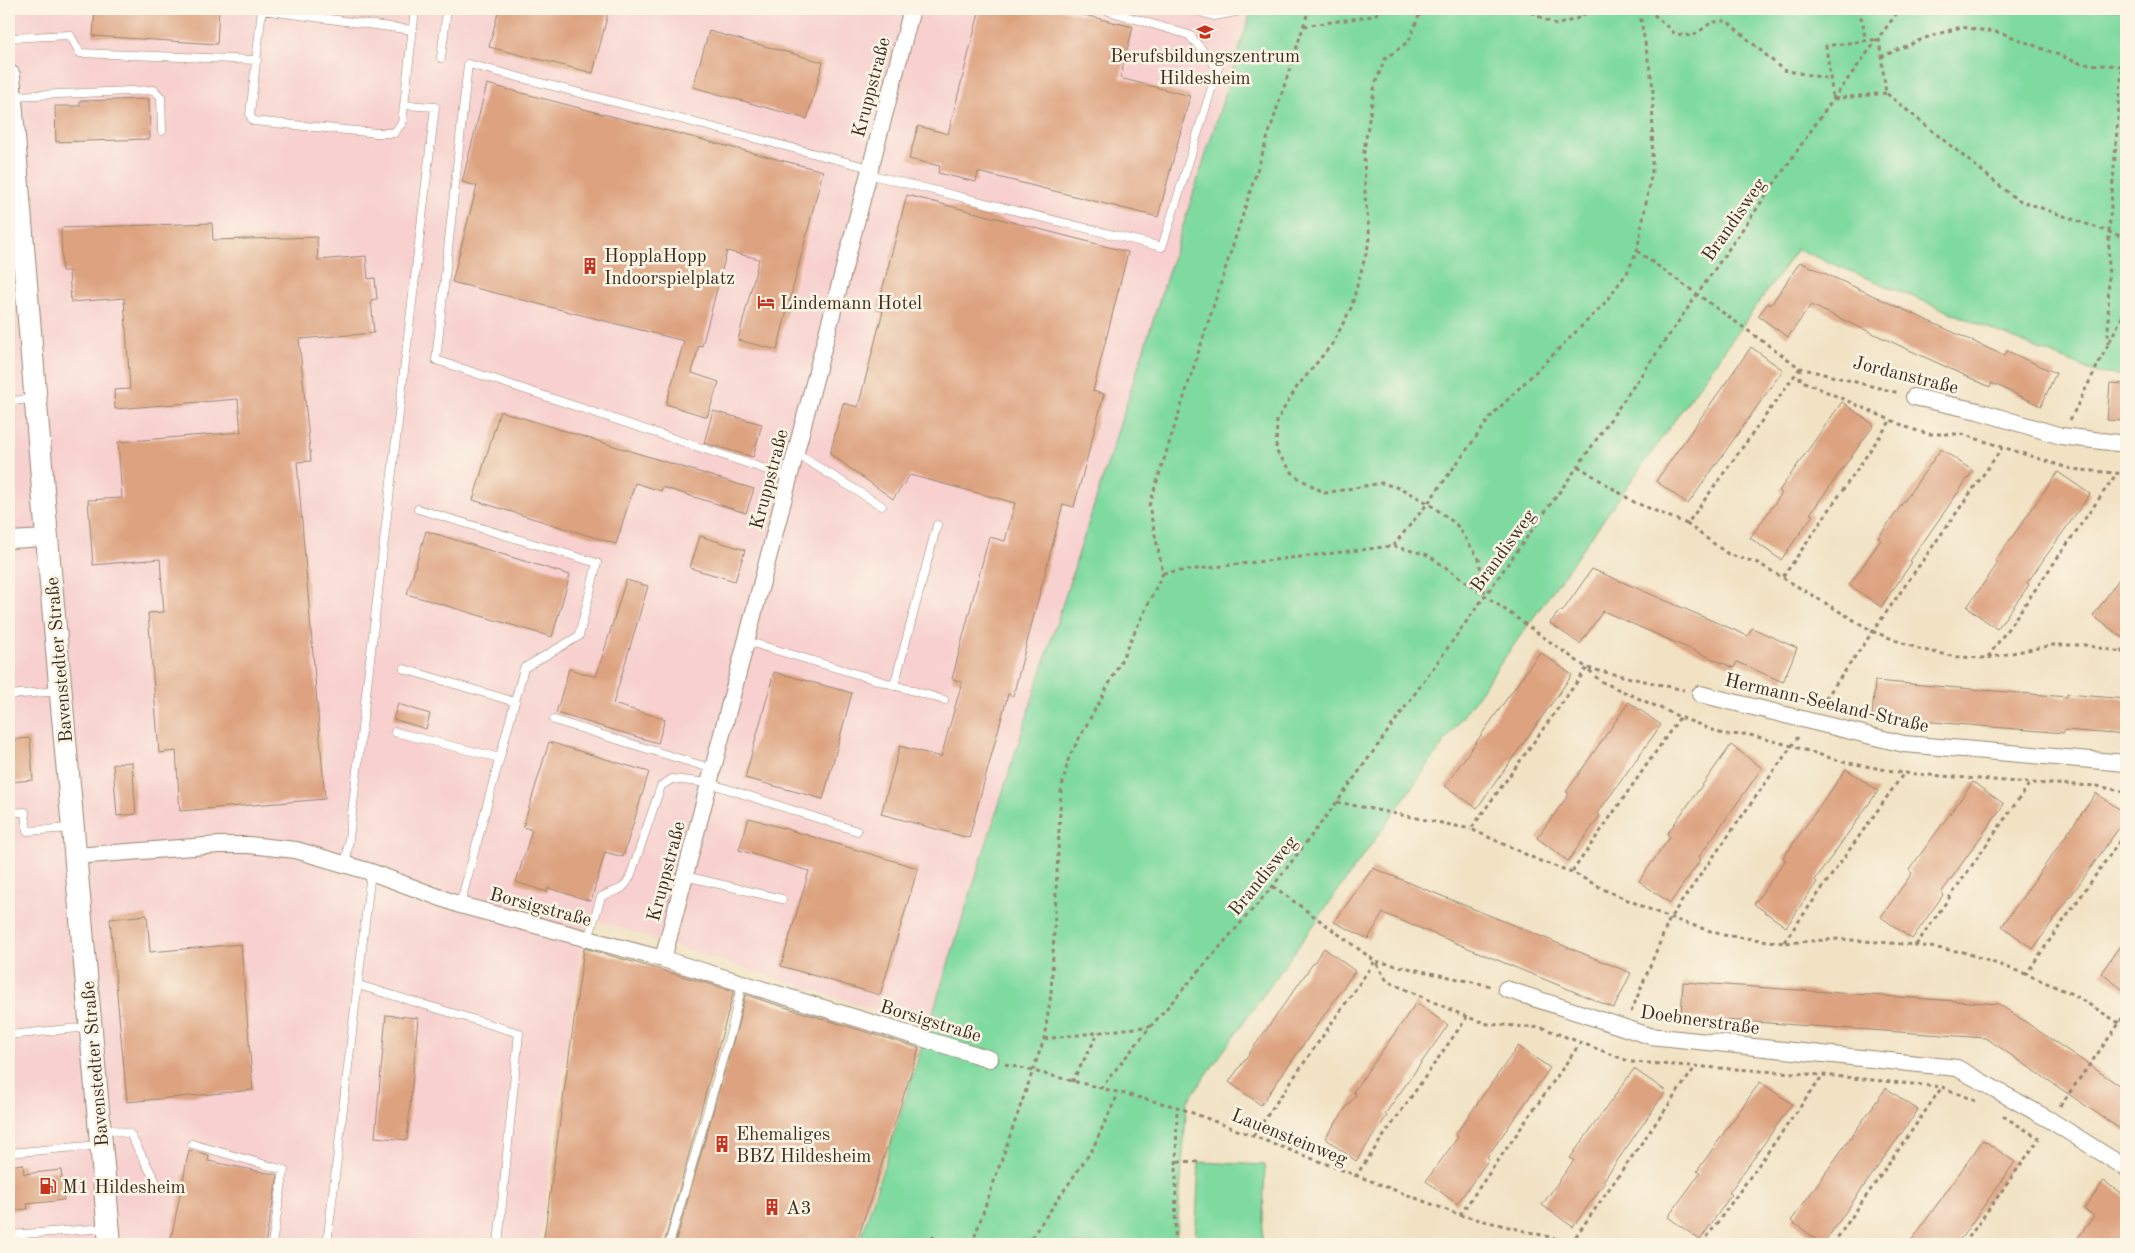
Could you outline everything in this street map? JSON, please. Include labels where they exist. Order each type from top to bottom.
[{"type":"street","name":"Kruppstraße","points":[[663,959],[912,9]]},
{"type":"street","name":"Bavenstedter Straße","points":[[10,86],[47,538],[109,1236]]},
{"type":"street","name":"Jordanstraße","points":[[1914,397],[1978,411],[2061,436],[2126,444]]},
{"type":"street","points":[[9,540],[47,538]]},
{"type":"street","name":"Hermann-Seeland-Straße","points":[[1700,694],[1904,744],[2126,763]]},
{"type":"street","name":"Borsigstraße","points":[[76,856],[248,845],[296,850],[371,872],[460,905],[663,959],[990,1060]]},
{"type":"street","name":"Doebnerstraße","points":[[1506,989],[1650,1036],[1957,1068],[2050,1120],[2126,1168]]},
{"type":"lane","points":[[412,30],[262,9],[250,115],[253,121],[394,133],[402,123],[415,9]]},
{"type":"lane","points":[[441,58],[447,9]]},
{"type":"lane","points":[[789,477],[436,360],[468,64],[1162,247],[1218,68],[1189,35],[1102,9]]},
{"type":"lane","points":[[1189,9],[1214,16],[1236,12],[1237,9]]},
{"type":"lane","points":[[9,38],[70,35],[80,53],[256,60]]},
{"type":"lane","points":[[10,86],[154,90],[161,97],[162,131]]},
{"type":"lane","points":[[346,864],[435,108],[404,105]]},
{"type":"lane","points":[[9,401],[36,398]]},
{"type":"lane","points":[[795,453],[882,506]]},
{"type":"lane","points":[[418,509],[597,563],[579,636],[524,668],[460,905]]},
{"type":"lane","points":[[894,686],[937,524]]},
{"type":"lane","points":[[746,641],[944,700]]},
{"type":"lane","points":[[404,669],[515,702]]},
{"type":"lane","points":[[9,695],[61,691]]},
{"type":"lane","points":[[554,720],[857,831]]},
{"type":"lane","points":[[395,732],[500,758]]},
{"type":"lane","points":[[588,939],[600,897],[617,892],[626,885],[630,877],[661,786],[672,779],[711,776]]},
{"type":"lane","points":[[9,813],[25,812],[27,831],[74,828]]},
{"type":"lane","points":[[327,1244],[371,872]]},
{"type":"lane","points":[[685,876],[782,899]]},
{"type":"lane","points":[[669,1244],[732,1027],[742,983]]},
{"type":"lane","points":[[358,985],[519,1034],[498,1244]]},
{"type":"lane","points":[[9,1036],[91,1027]]},
{"type":"lane","points":[[9,1070],[9,1088]]},
{"type":"lane","points":[[9,1153],[101,1136],[130,1134],[157,1184]]},
{"type":"lane","points":[[192,1144],[284,1170],[272,1244]]},
{"type":"lane","points":[[9,1234],[109,1236]]},
{"type":"path","points":[[972,1244],[1031,1071],[1044,1039],[1051,994],[1061,791],[1069,756],[1115,672],[1163,573],[1150,506],[1309,9]]},
{"type":"path","points":[[1304,26],[1373,16],[1384,9]]},
{"type":"path","points":[[1425,9],[1420,13],[1409,41],[1386,59],[1375,84],[1364,150],[1365,196],[1370,240],[1351,308],[1333,343],[1297,387],[1277,420],[1276,450],[1296,476],[1326,493],[1382,483],[1402,489],[1428,503],[1456,524],[1478,559],[1485,597]]},
{"type":"path","points":[[1524,9],[1556,25],[1576,19],[1593,9]]},
{"type":"path","points":[[1393,546],[1428,503],[1492,415],[1603,305],[1627,273],[1637,251],[1652,171],[1653,87],[1638,9]]},
{"type":"path","points":[[1648,9],[1674,34],[1693,36],[1712,22],[1727,22],[1783,70],[1831,79]]},
{"type":"path","points":[[1857,9],[1863,22],[1865,41]]},
{"type":"path","name":"Brandisweg","points":[[1100,1089],[1151,1026],[1273,886],[1337,802],[1578,466],[1833,99],[1900,9]]},
{"type":"path","points":[[1881,57],[1925,38],[1961,27],[2002,33],[2082,64],[2122,66],[2109,232],[2108,344]]},
{"type":"path","points":[[1886,92],[1833,99],[1826,46],[1879,39],[1886,92],[2016,199],[2126,238]]},
{"type":"path","name":"Jordanstraße","points":[[1637,251],[1800,368],[1914,397]]},
{"type":"path","points":[[2061,436],[2126,309]]},
{"type":"path","points":[[1800,368],[1800,380],[1911,429],[1929,434],[1962,434],[2071,470],[2126,474]]},
{"type":"path","points":[[1687,524],[1800,368]]},
{"type":"path","points":[[1783,577],[1891,420]]},
{"type":"path","points":[[1624,1028],[1670,918],[1874,632],[2002,448]]},
{"type":"path","points":[[1578,466],[1634,502],[1687,524],[1728,554],[1758,563],[1874,632],[1919,649],[1957,657],[1987,658],[2053,645],[2085,645],[2126,653]]},
{"type":"path","points":[[1987,658],[2117,473]]},
{"type":"path","points":[[1163,573],[1393,546],[1428,555],[1587,668],[1700,694]]},
{"type":"path","points":[[2121,653],[2126,645]]},
{"type":"path","points":[[1471,829],[1587,668]]},
{"type":"path","points":[[1572,872],[1680,717]]},
{"type":"path","points":[[1784,943],[1904,773]]},
{"type":"path","points":[[1916,945],[2030,783]]},
{"type":"path","points":[[1337,802],[1471,829],[1572,872],[1607,891],[1670,918],[1723,935],[1784,943],[1839,939],[1916,945],[1963,952],[2026,974],[2072,994],[2119,1024]]},
{"type":"path","points":[[2026,974],[2126,832]]},
{"type":"path","points":[[1273,886],[1375,960],[1506,989]]},
{"type":"path","points":[[1253,1136],[1375,960]]},
{"type":"path","points":[[1355,1177],[1467,1017]]},
{"type":"path","points":[[1044,1039],[1151,1026]]},
{"type":"path","points":[[1072,1082],[1100,1032]]},
{"type":"path","points":[[1460,1215],[1581,1042]]},
{"type":"path","name":"Lauensteinweg","points":[[990,1060],[1118,1094],[1177,1107],[1355,1177],[1460,1215],[1578,1244]]},
{"type":"path","points":[[1571,1243],[1696,1066]]},
{"type":"path","points":[[1702,1244],[1823,1075]]},
{"type":"path","points":[[1833,1244],[1942,1087]]},
{"type":"path","points":[[1027,1244],[1092,1150],[1118,1094]]},
{"type":"path","points":[[1175,1244],[1178,1161],[1177,1107]]},
{"type":"path","points":[[1178,1161],[1199,1162]]},
{"type":"path","points":[[932,1236],[940,1244]]},
{"type":"shaded area","points":[[9,9],[1252,9],[928,1027],[586,917],[539,1244],[9,1244]]},
{"type":"green space","points":[[1252,9],[2126,9],[2126,376],[2097,373],[1797,249],[1187,1102],[1176,1244],[859,1244]]},
{"type":"green space","points":[[1199,1162],[1265,1165],[1262,1244],[1195,1244]]},
{"type":"building","points":[[95,9],[219,9],[217,44],[93,36]]},
{"type":"building","points":[[499,9],[609,9],[593,73],[489,47]]},
{"type":"building","points":[[980,9],[1060,9],[1133,27],[1120,78],[1190,96],[1158,217],[978,172],[976,182],[938,173],[940,166],[909,159],[918,126],[948,134]]},
{"type":"building","points":[[709,31],[823,62],[807,119],[693,87]]},
{"type":"building","points":[[487,84],[823,171],[777,350],[738,340],[759,259],[727,251],[702,346],[699,345],[692,373],[719,382],[707,417],[666,404],[684,341],[452,282],[477,186],[462,182]]},
{"type":"building","points":[[149,99],[150,139],[56,142],[55,106],[80,106],[80,101]]},
{"type":"building","points":[[907,195],[1128,252],[1093,391],[1104,394],[1074,507],[1063,504],[1013,696],[1008,694],[969,838],[881,814],[900,746],[941,757],[962,682],[952,679],[989,537],[1005,541],[1015,503],[910,475],[893,499],[830,454],[843,403],[858,407],[883,311],[877,310]]},
{"type":"building","points":[[212,223],[213,240],[317,237],[318,260],[366,256],[368,279],[375,278],[377,299],[371,300],[374,333],[299,339],[311,461],[297,462],[325,799],[180,811],[176,751],[159,753],[148,613],[164,612],[160,559],[93,565],[88,500],[122,498],[118,442],[241,432],[238,399],[115,409],[114,390],[130,389],[124,298],[71,302],[69,271],[62,271],[61,228]]},
{"type":"building","points":[[1800,262],[2005,356],[2007,351],[2056,373],[2041,406],[1992,383],[1990,387],[1811,305],[1788,337],[1758,316],[1768,303],[1771,305]]},
{"type":"building","points":[[1751,347],[1783,370],[1688,504],[1656,481]]},
{"type":"building","points":[[2110,383],[2126,384],[2126,421],[2107,420]]},
{"type":"building","points":[[1842,402],[1874,425],[1810,514],[1813,515],[1781,560],[1750,538],[1782,493],[1779,491]]},
{"type":"building","points":[[500,411],[754,489],[746,513],[662,487],[661,491],[635,483],[616,544],[473,500]]},
{"type":"building","points":[[713,411],[762,424],[753,457],[704,443]]},
{"type":"building","points":[[1941,449],[1973,471],[1910,561],[1912,562],[1881,607],[1849,585],[1881,540],[1878,538]]},
{"type":"building","points":[[2058,472],[2090,494],[1997,629],[1967,607],[1998,563],[1995,561]]},
{"type":"building","points":[[426,531],[570,575],[552,637],[407,594]]},
{"type":"building","points":[[700,536],[745,550],[735,581],[690,568]]},
{"type":"building","points":[[1592,569],[1748,636],[1752,628],[1797,648],[1783,682],[1737,662],[1734,668],[1603,611],[1580,644],[1550,623],[1560,610],[1562,612]]},
{"type":"building","points":[[2126,569],[2126,640],[2093,616]]},
{"type":"building","points":[[626,580],[648,586],[613,704],[665,719],[658,743],[556,713],[569,669],[596,677]]},
{"type":"building","points":[[1540,652],[1572,675],[1477,808],[1445,786]]},
{"type":"building","points":[[774,672],[852,693],[823,799],[745,778]]},
{"type":"building","points":[[1875,681],[2067,697],[2067,694],[2126,699],[2126,735],[2064,730],[2064,733],[1872,717]]},
{"type":"building","points":[[1629,702],[1661,725],[1597,814],[1600,816],[1568,861],[1537,838],[1569,794],[1566,792]]},
{"type":"building","points":[[398,704],[430,714],[426,729],[393,719]]},
{"type":"building","points":[[30,738],[33,780],[9,782],[9,740]]},
{"type":"building","points":[[549,742],[649,772],[623,857],[605,852],[591,901],[548,888],[547,892],[516,882],[532,830],[523,827]]},
{"type":"building","points":[[1731,745],[1762,768],[1699,857],[1701,859],[1670,903],[1639,881],[1670,837],[1667,834]]},
{"type":"building","points":[[132,762],[136,814],[117,816],[113,764]]},
{"type":"building","points":[[1846,769],[1878,791],[1815,880],[1817,882],[1786,927],[1754,904],[1786,860],[1783,858]]},
{"type":"building","points":[[1973,782],[2004,804],[1941,893],[1943,895],[1912,939],[1881,917],[1912,873],[1909,870]]},
{"type":"building","points":[[2096,793],[2126,814],[2126,818],[2033,949],[2002,926]]},
{"type":"building","points":[[749,818],[918,868],[880,995],[781,966],[809,871],[739,850]]},
{"type":"building","points":[[1373,868],[1631,973],[1614,1008],[1383,913],[1368,939],[1334,922]]},
{"type":"building","points":[[147,915],[150,952],[241,944],[253,1090],[127,1102],[110,919]]},
{"type":"building","points":[[2126,937],[2126,992],[2101,973]]},
{"type":"building","points":[[584,948],[734,991],[664,1244],[543,1244]]},
{"type":"building","points":[[1324,948],[1355,971],[1261,1105],[1229,1082]]},
{"type":"building","points":[[1683,982],[1999,1004],[2126,1090],[2126,1133],[1986,1038],[1681,1017]]},
{"type":"building","points":[[745,995],[919,1048],[856,1244],[675,1244]]},
{"type":"building","points":[[1416,1003],[1448,1025],[1385,1114],[1387,1116],[1356,1161],[1325,1138],[1356,1094],[1353,1092]]},
{"type":"building","points":[[386,1015],[418,1018],[407,1140],[375,1137]]},
{"type":"building","points":[[1518,1046],[1550,1068],[1487,1157],[1489,1159],[1457,1204],[1426,1181],[1458,1137],[1455,1135]]},
{"type":"building","points":[[1634,1069],[1666,1091],[1573,1227],[1542,1205],[1574,1160],[1570,1158]]},
{"type":"building","points":[[1760,1082],[1792,1104],[1729,1193],[1731,1195],[1700,1240],[1668,1217],[1700,1173],[1697,1171]]},
{"type":"building","points":[[1886,1088],[1918,1110],[1823,1244],[1791,1221]]},
{"type":"building","points":[[1983,1140],[2015,1162],[1957,1244],[1909,1244]]},
{"type":"building","points":[[189,1150],[209,1155],[208,1161],[278,1175],[265,1244],[170,1244]]},
{"type":"building","points":[[23,1164],[24,1174],[61,1170],[64,1200],[27,1204],[28,1209],[9,1211],[9,1166]]},
{"type":"building","points":[[2104,1181],[2126,1197],[2126,1244],[2073,1244],[2094,1216],[2084,1209]]},
{"type":"place","name":"Berufsbildungszentrum Hildesheim","points":[[1205,32]]},
{"type":"place","name":"HopplaHopp Indoorspielplatz","points":[[590,266]]},
{"type":"place","name":"Lindemann Hotel","points":[[766,302]]},
{"type":"place","name":"Ehemaliges BBZ Hildesheim","points":[[722,1144]]},
{"type":"place","name":"M1 Hildesheim","points":[[48,1186]]},
{"type":"place","name":"A3","points":[[772,1207]]}]
